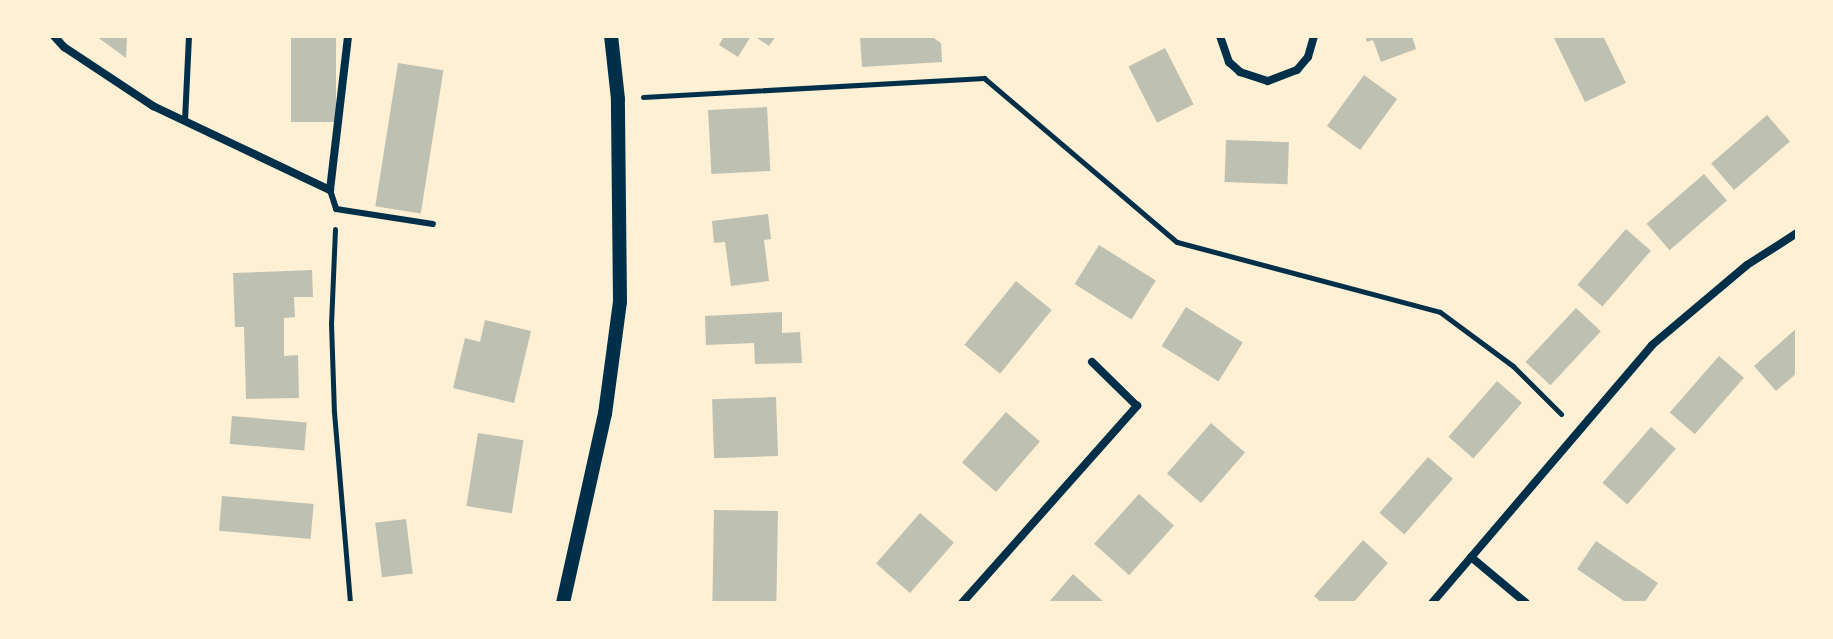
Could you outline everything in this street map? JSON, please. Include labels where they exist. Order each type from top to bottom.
[{"type":"street","points":[[54,36],[64,47],[153,106],[330,190],[348,36]]},
{"type":"street","points":[[563,603],[605,414],[620,302],[618,99],[611,36]]},
{"type":"street","points":[[1220,36],[1229,62],[1254,78],[1268,81],[1297,70],[1308,57],[1314,36]]},
{"type":"street","points":[[1432,603],[1652,345],[1747,265],[1797,233]]},
{"type":"street","points":[[962,603],[1137,406],[1092,362]]},
{"type":"street","points":[[1471,557],[1526,603]]},
{"type":"lane","points":[[185,121],[189,36]]},
{"type":"lane","points":[[330,190],[336,209],[433,224]]},
{"type":"path","points":[[618,99],[984,78],[1177,242],[1440,312],[1513,366],[1577,430]]},
{"type":"path","points":[[336,209],[331,323],[333,397],[350,603]]},
{"type":"building","points":[[96,36],[127,36],[126,58]]},
{"type":"building","points":[[291,36],[336,36],[336,122],[291,122]]},
{"type":"building","points":[[724,36],[751,36],[738,57],[719,45]]},
{"type":"building","points":[[754,36],[776,36],[769,46]]},
{"type":"building","points":[[860,36],[931,36],[941,43],[942,62],[862,67]]},
{"type":"building","points":[[1365,36],[1412,36],[1416,49],[1381,62],[1373,40],[1367,42]]},
{"type":"building","points":[[1553,36],[1603,36],[1626,83],[1585,102]]},
{"type":"building","points":[[1165,48],[1194,104],[1157,123],[1128,67]]},
{"type":"building","points":[[398,63],[443,70],[421,213],[375,206]]},
{"type":"building","points":[[1364,75],[1397,99],[1360,150],[1327,126]]},
{"type":"building","points":[[767,107],[770,171],[711,174],[708,110]]},
{"type":"building","points":[[1767,115],[1790,141],[1734,190],[1711,164]]},
{"type":"building","points":[[1226,140],[1289,142],[1287,184],[1225,182]]},
{"type":"building","points":[[1704,174],[1727,200],[1670,250],[1647,224]]},
{"type":"building","points":[[768,214],[771,239],[764,240],[769,281],[731,286],[725,242],[714,243],[712,221]]},
{"type":"building","points":[[1626,229],[1651,251],[1602,306],[1577,285]]},
{"type":"building","points":[[1099,245],[1156,281],[1131,320],[1075,284]]},
{"type":"building","points":[[312,270],[313,297],[294,297],[295,317],[284,318],[284,356],[298,355],[299,398],[246,399],[244,327],[235,327],[233,273]]},
{"type":"building","points":[[1016,281],[1052,310],[1000,374],[964,345]]},
{"type":"building","points":[[1186,307],[1243,343],[1218,382],[1162,346]]},
{"type":"building","points":[[1576,308],[1601,331],[1550,385],[1526,362]]},
{"type":"building","points":[[782,312],[782,333],[800,332],[802,363],[755,364],[754,343],[706,345],[705,316]]},
{"type":"building","points":[[485,320],[531,331],[514,403],[453,388],[465,338],[480,342]]},
{"type":"building","points":[[1797,328],[1797,373],[1776,391],[1754,366]]},
{"type":"building","points":[[1719,356],[1744,378],[1695,434],[1670,413]]},
{"type":"building","points":[[1497,381],[1522,403],[1473,458],[1448,437]]},
{"type":"building","points":[[776,397],[778,456],[714,458],[712,399]]},
{"type":"building","points":[[1006,412],[1040,442],[996,492],[962,463]]},
{"type":"building","points":[[232,416],[307,423],[304,450],[230,444]]},
{"type":"building","points":[[1211,423],[1245,453],[1201,503],[1167,474]]},
{"type":"building","points":[[1651,427],[1676,449],[1627,504],[1602,483]]},
{"type":"building","points":[[478,433],[523,440],[512,513],[466,506]]},
{"type":"building","points":[[1428,457],[1453,479],[1404,534],[1379,513]]},
{"type":"building","points":[[1139,494],[1174,525],[1129,575],[1094,544]]},
{"type":"building","points":[[222,496],[314,504],[311,539],[219,531]]},
{"type":"building","points":[[714,510],[778,511],[776,603],[712,603]]},
{"type":"building","points":[[920,513],[954,543],[910,593],[876,564]]},
{"type":"building","points":[[406,519],[413,574],[382,577],[375,523]]},
{"type":"building","points":[[1363,540],[1388,563],[1353,603],[1322,603],[1314,596]]},
{"type":"building","points":[[1596,541],[1658,583],[1644,603],[1627,603],[1577,569]]},
{"type":"building","points":[[1073,574],[1105,603],[1048,603]]}]
